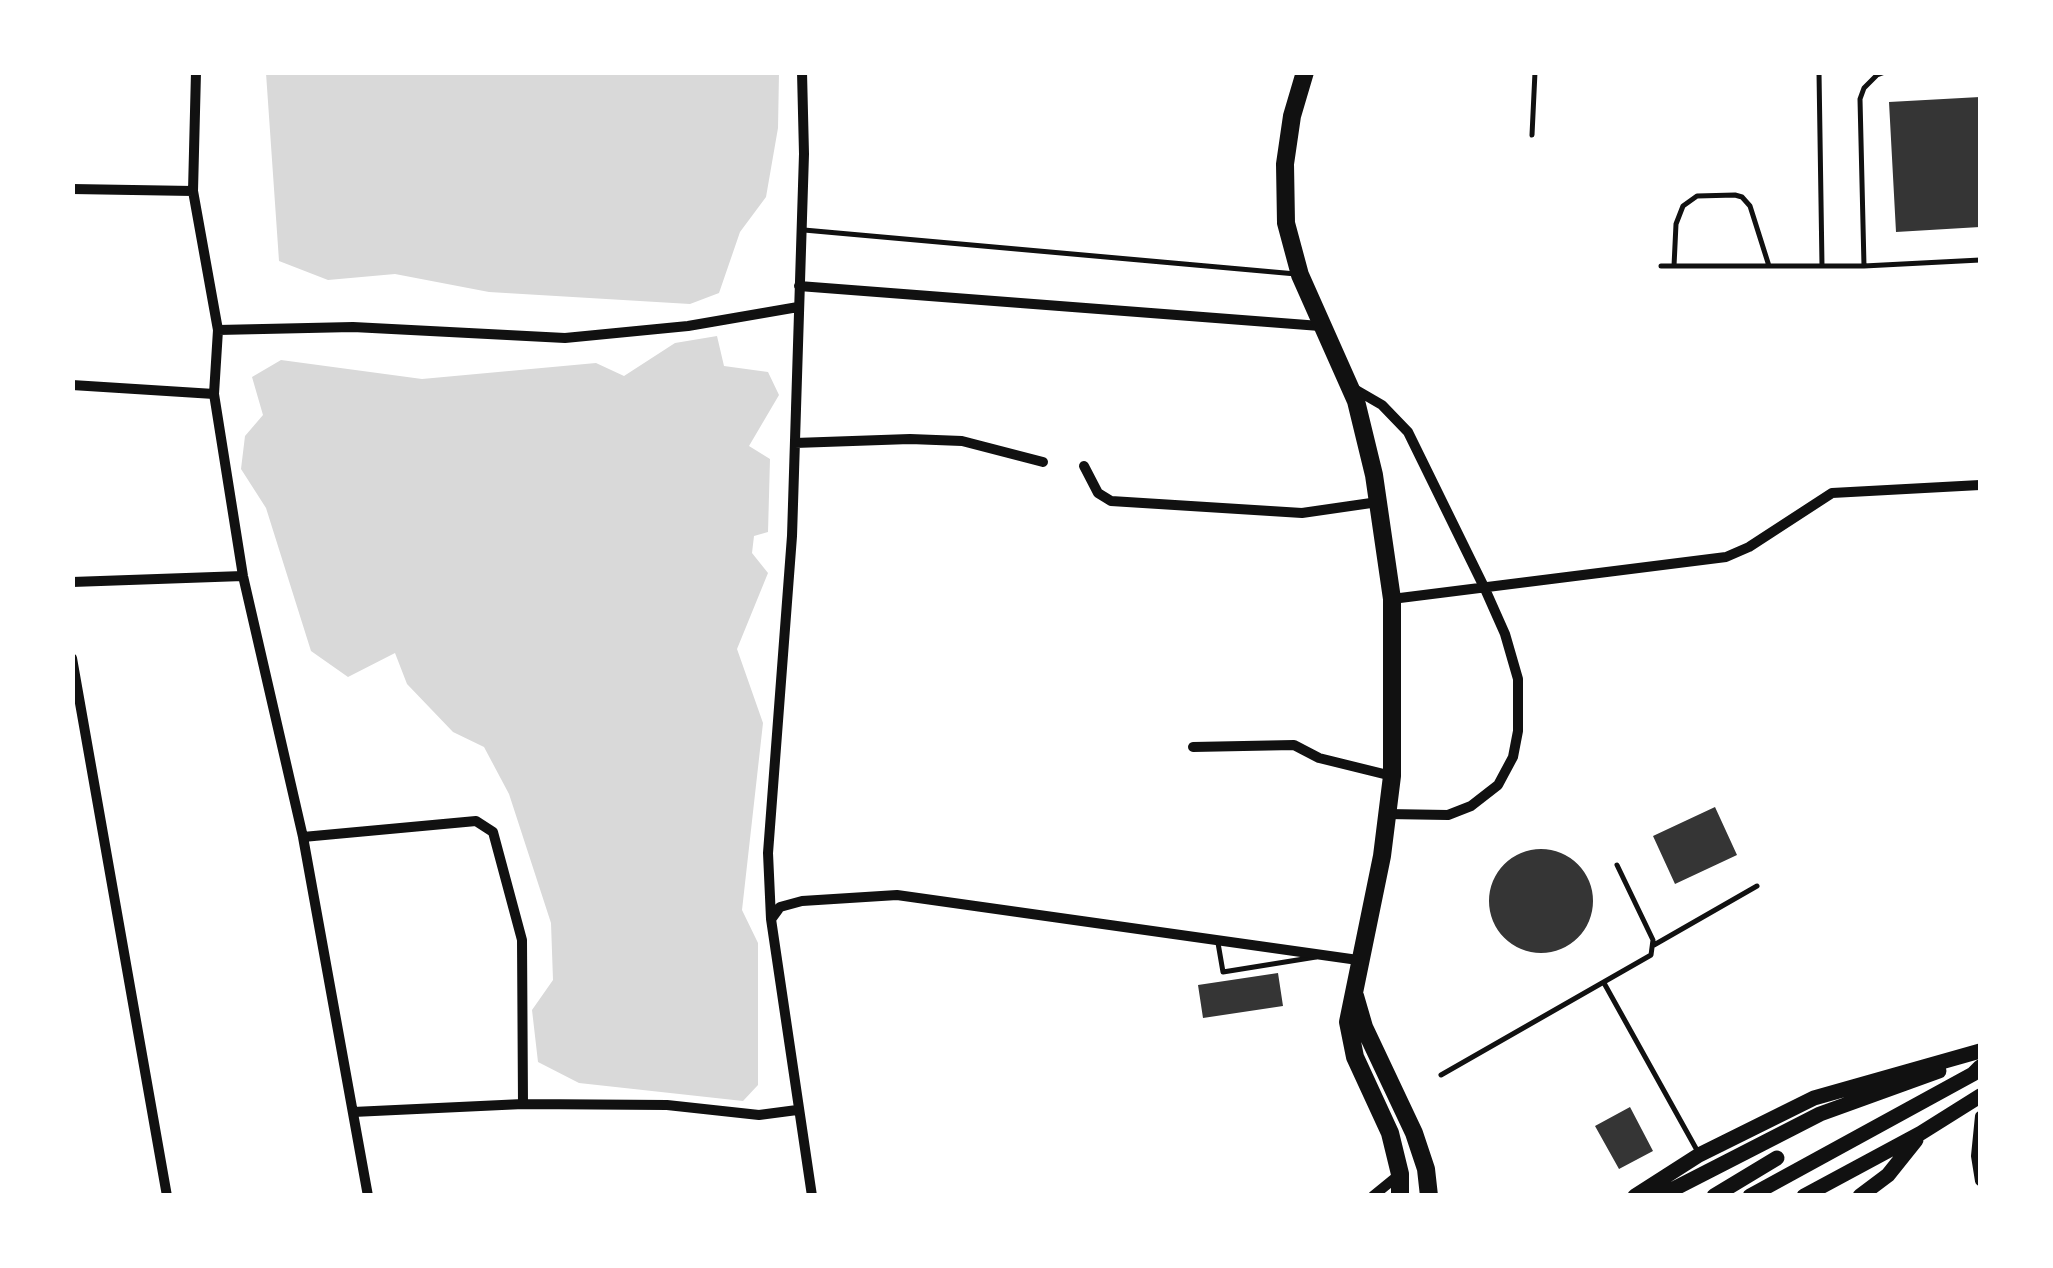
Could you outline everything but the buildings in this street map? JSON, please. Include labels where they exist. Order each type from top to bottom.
[{"type":"main road","points":[[1305,72],[1292,116],[1285,164],[1286,222],[1320,326],[1350,386],[1378,502],[1392,599],[1392,776],[1382,856],[1348,1022],[1355,1056],[1390,1133],[1400,1174],[1400,1196]]},
{"type":"main road","points":[[1353,986],[1364,1027],[1414,1133],[1426,1169],[1429,1196]]},
{"type":"main road","points":[[1635,1196],[1700,1155],[1814,1098],[1980,1053]]},
{"type":"main road","points":[[1660,1196],[1820,1114],[1980,1053]]},
{"type":"main road","points":[[1750,1196],[1980,1067]]},
{"type":"main road","points":[[1804,1196],[1921,1133],[1980,1096]]},
{"type":"main road","points":[[1860,1196],[1888,1175],[1921,1133]]},
{"type":"main road","points":[[1714,1196],[1777,1158]]},
{"type":"street","points":[[196,72],[194,191],[218,330],[214,394],[243,576],[303,838],[368,1196]]},
{"type":"street","points":[[802,72],[804,154],[792,536],[768,853],[771,919],[812,1196]]},
{"type":"street","points":[[72,189],[194,191]]},
{"type":"street","points":[[799,286],[1320,326]]},
{"type":"street","points":[[218,330],[353,327],[565,338],[688,326],[798,307]]},
{"type":"street","points":[[72,385],[214,394]]},
{"type":"street","points":[[1350,386],[1382,405],[1408,432],[1485,589],[1518,679],[1514,757],[1498,785],[1471,806],[1448,816],[1388,814]]},
{"type":"street","points":[[795,443],[910,438],[962,441],[1044,462]]},
{"type":"street","points":[[1084,466],[1098,494],[1110,501],[1302,513],[1378,502]]},
{"type":"street","points":[[1392,599],[1726,557],[1749,547],[1832,493],[1980,485]]},
{"type":"street","points":[[72,582],[243,576]]},
{"type":"street","points":[[72,658],[167,1196]]},
{"type":"street","points":[[1192,747],[1294,744],[1319,758],[1392,776]]},
{"type":"street","points":[[303,838],[476,820],[493,832],[522,940],[523,1104]]},
{"type":"street","points":[[771,919],[780,907],[802,901],[897,895],[1358,960]]},
{"type":"street","points":[[353,1112],[523,1104],[667,1104],[759,1115],[798,1110]]},
{"type":"street","points":[[1980,1116],[1976,1156],[1980,1181]]},
{"type":"street","points":[[1373,1196],[1400,1174]]},
{"type":"lane","points":[[1532,135],[1536,72]]},
{"type":"lane","points":[[1819,72],[1822,266]]},
{"type":"lane","points":[[1864,266],[1860,99],[1876,75],[1885,72]]},
{"type":"lane","points":[[1674,266],[1676,224],[1682,206],[1697,196],[1734,195],[1742,196],[1750,206],[1769,266]]},
{"type":"lane","points":[[801,230],[1300,274]]},
{"type":"lane","points":[[1661,266],[1864,266],[1980,260]]},
{"type":"lane","points":[[1616,865],[1654,946]]},
{"type":"lane","points":[[1441,1075],[1647,958],[1654,946],[1757,886]]},
{"type":"lane","points":[[1217,938],[1223,972],[1329,955]]},
{"type":"lane","points":[[1604,982],[1700,1155]]},
{"type":"shaded area","points":[[266,73],[779,73],[778,128],[766,197],[740,232],[719,293],[690,304],[489,292],[395,274],[328,280],[279,261]]},
{"type":"shaded area","points":[[717,336],[724,366],[768,372],[779,395],[749,446],[770,459],[768,532],[754,536],[752,553],[768,573],[737,649],[763,723],[742,910],[758,943],[758,1085],[743,1101],[579,1083],[538,1062],[532,1010],[553,980],[551,923],[509,794],[484,747],[453,732],[407,684],[395,653],[348,677],[311,651],[266,508],[241,469],[245,436],[263,415],[252,377],[281,360],[422,379],[596,363],[624,376],[675,343]]}]
